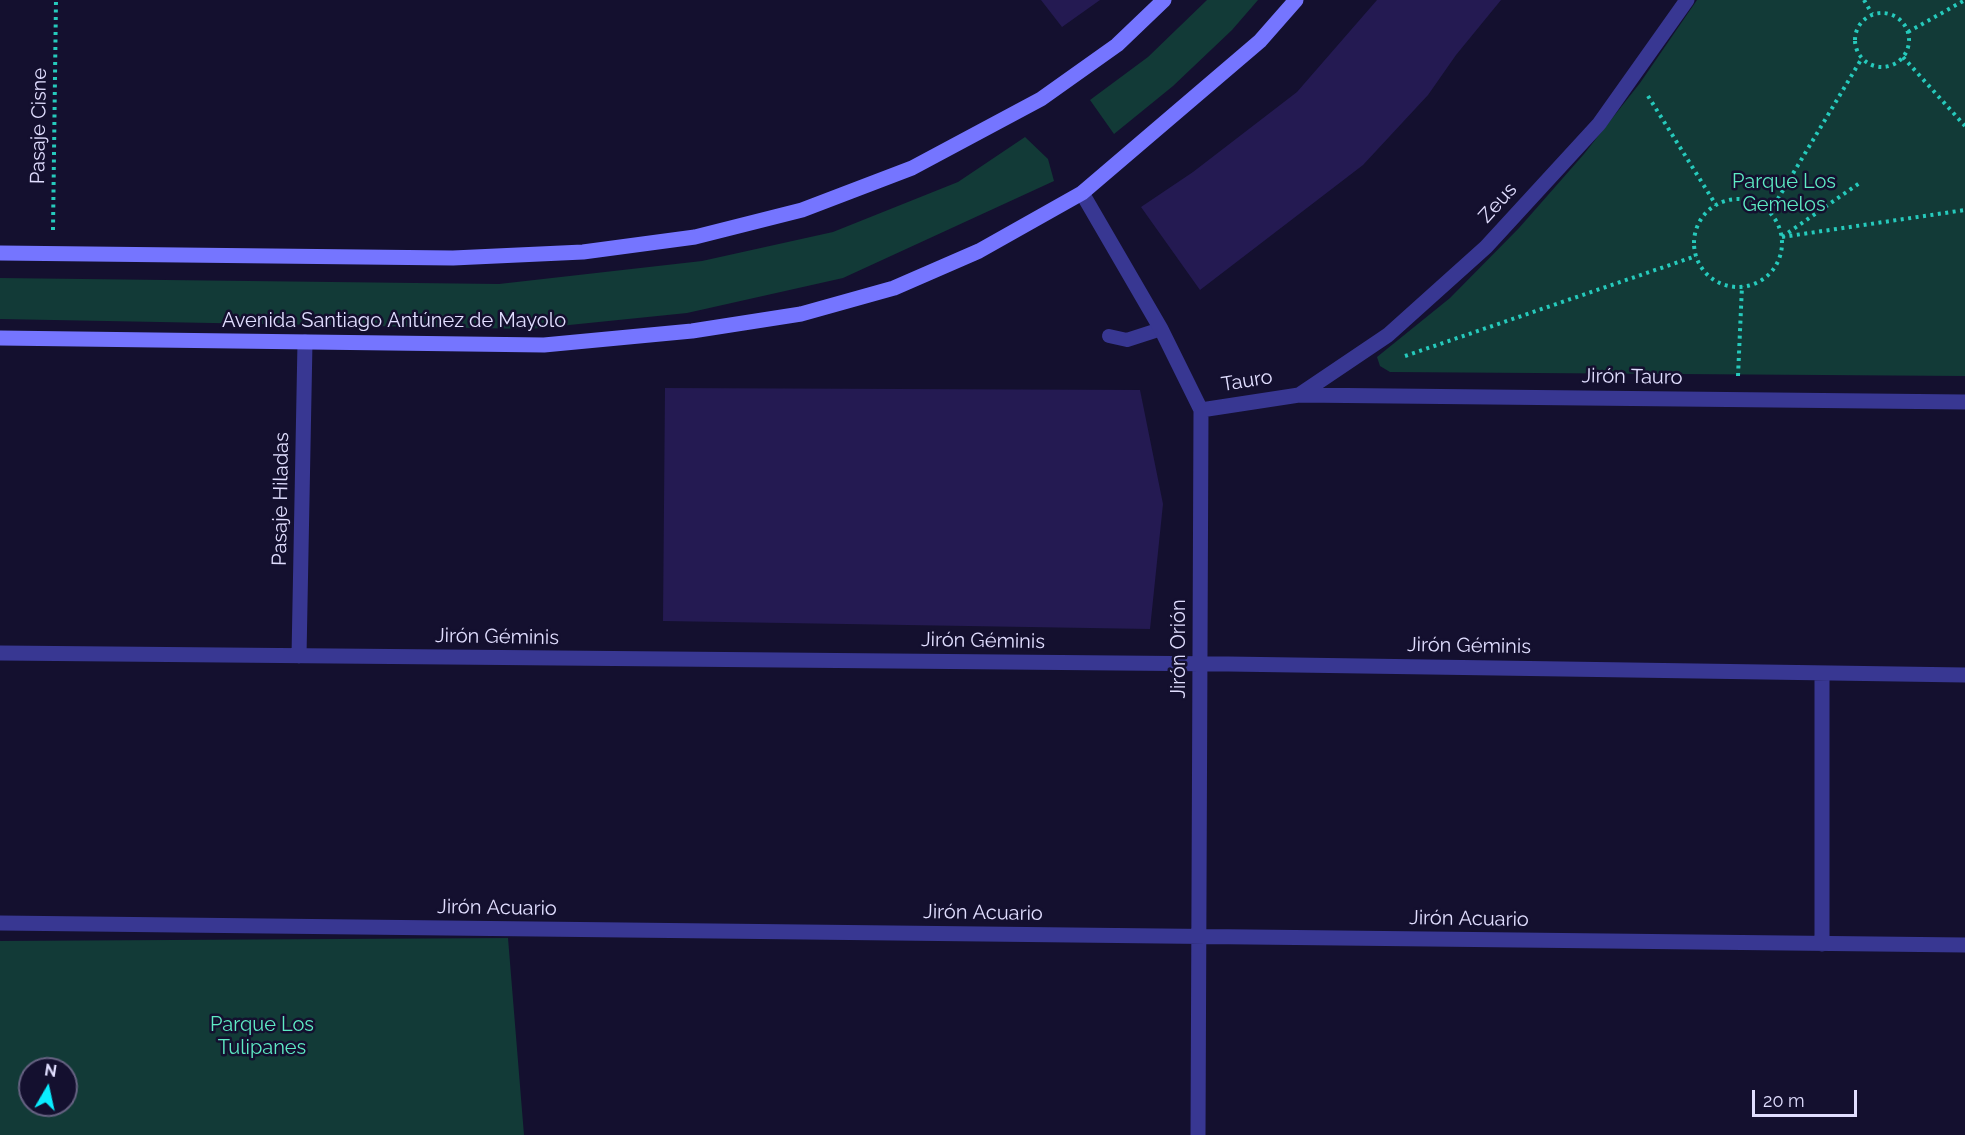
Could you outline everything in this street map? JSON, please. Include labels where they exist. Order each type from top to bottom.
[{"type":"main road","points":[[0,253],[453,258],[583,252],[695,237],[802,210],[912,168],[1041,99],[1117,45],[1164,0]]},
{"type":"main road","name":"Avenida Santiago Antúnez de Mayolo","points":[[0,338],[544,345],[692,331],[801,314],[894,288],[979,251],[1082,193],[1260,41],[1296,0]]},
{"type":"street","name":"Zeus","points":[[1299,395],[1388,335],[1486,247],[1599,124],[1686,0]]},
{"type":"street","name":"Jirón Orión","points":[[1082,193],[1161,329],[1201,410],[1198,1135]]},
{"type":"street","name":"Pasaje Hiladas","points":[[299,656],[305,342]]},
{"type":"street","name":"Jirón Tauro","points":[[1299,395],[1965,402]]},
{"type":"street","name":"Tauro","points":[[1201,410],[1299,395]]},
{"type":"street","name":"Jirón Géminis","points":[[0,653],[1200,664],[1965,675]]},
{"type":"street","points":[[1822,673],[1822,944]]},
{"type":"street","name":"Jirón Acuario","points":[[0,923],[1965,945]]},
{"type":"lane","points":[[1109,336],[1127,340],[1161,329]]},
{"type":"path","name":"Pasaje Cisne","points":[[52,253],[56,0]]},
{"type":"path","points":[[1864,0],[1872,14]]},
{"type":"path","points":[[1908,32],[1965,0]]},
{"type":"path","points":[[1881,12],[1890,14],[1904,24],[1908,32],[1909,41],[1903,57],[1887,66],[1869,64],[1862,58],[1854,43],[1858,25],[1872,14],[1881,12]]},
{"type":"path","points":[[1903,57],[1965,126]]},
{"type":"path","points":[[1769,212],[1862,58]]},
{"type":"path","points":[[1636,71],[1643,87],[1716,205]]},
{"type":"path","points":[[1782,237],[1861,182]]},
{"type":"path","points":[[1744,199],[1758,204],[1769,212],[1778,224],[1782,237],[1782,251],[1777,264],[1768,275],[1756,283],[1742,286],[1727,285],[1713,280],[1703,269],[1696,256],[1694,241],[1697,227],[1705,214],[1716,205],[1730,200],[1744,199]]},
{"type":"path","points":[[1782,237],[1965,210]]},
{"type":"path","points":[[1397,359],[1696,256]]},
{"type":"path","points":[[1737,399],[1742,286]]},
{"type":"green space","points":[[1207,0],[1258,0],[1232,30],[1173,86],[1114,134],[1090,100],[1148,57]]},
{"type":"green space","name":"Parque Los Gemelos","points":[[1697,0],[1965,0],[1965,376],[1390,372],[1380,366],[1377,357],[1450,298],[1519,228],[1584,154],[1640,83]]},
{"type":"green space","points":[[1025,137],[1048,159],[1054,181],[843,278],[687,313],[530,329],[0,319],[0,278],[499,284],[702,261],[833,232],[958,182]]},
{"type":"green space","name":"Parque Los Tulipanes","points":[[508,938],[524,1135],[0,1135],[0,941]]},
{"type":"building","points":[[1041,0],[1100,0],[1062,27]]},
{"type":"building","points":[[1377,0],[1501,0],[1456,55],[1428,95],[1363,165],[1200,290],[1141,207],[1193,172],[1297,92]]},
{"type":"building","points":[[665,388],[1140,390],[1163,504],[1150,629],[663,621]]}]
